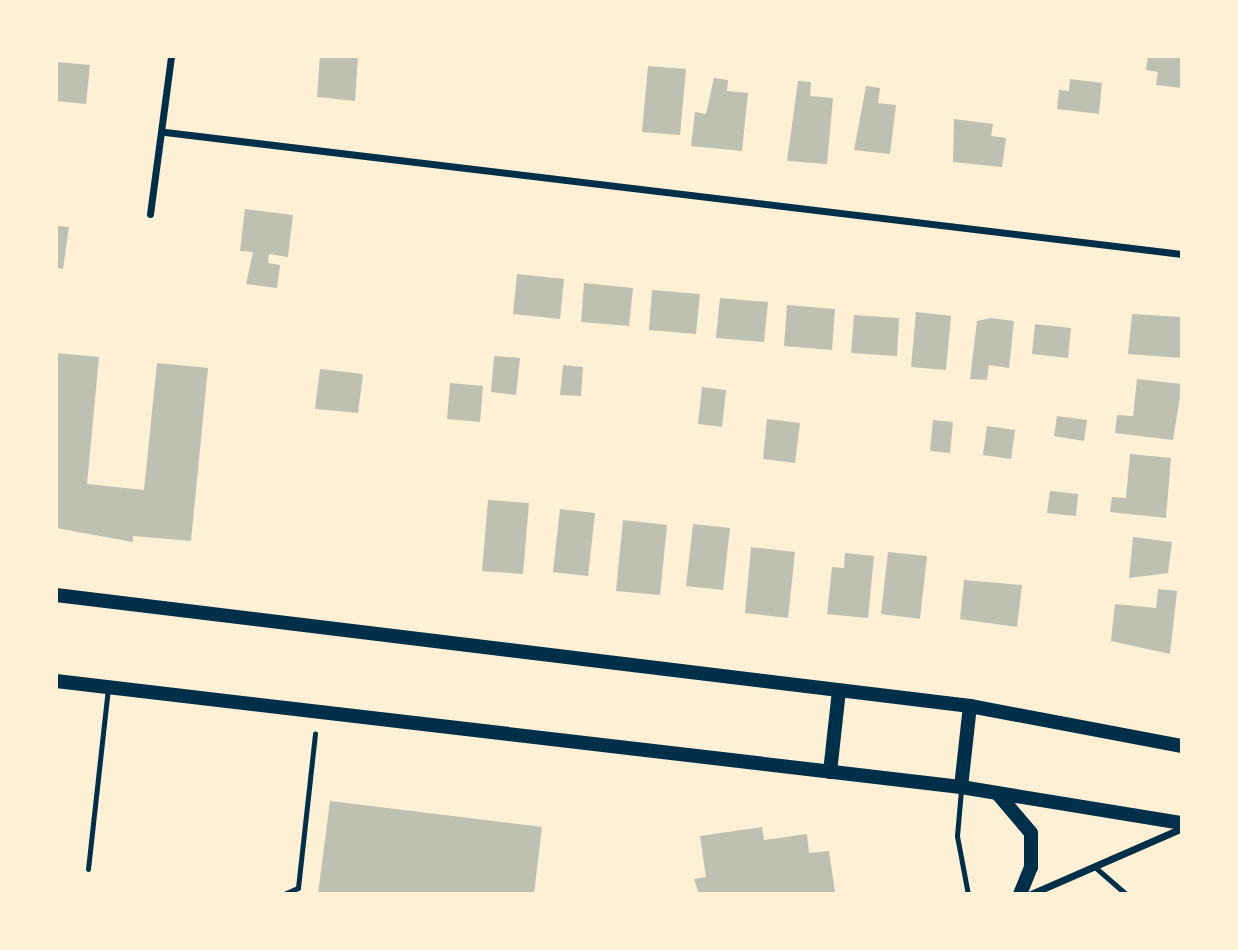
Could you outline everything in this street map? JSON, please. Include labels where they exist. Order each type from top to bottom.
[{"type":"main road","points":[[56,595],[970,706],[1182,746]]},
{"type":"main road","points":[[56,681],[961,787],[1182,823]]},
{"type":"main road","points":[[830,772],[839,690]]},
{"type":"main road","points":[[961,787],[970,706]]},
{"type":"main road","points":[[996,792],[1031,833],[1031,867],[1020,894]]},
{"type":"street","points":[[150,214],[165,132],[171,56]]},
{"type":"street","points":[[165,132],[1182,254]]},
{"type":"street","points":[[1031,894],[1096,868],[1182,828]]},
{"type":"lane","points":[[88,869],[108,687]]},
{"type":"lane","points":[[961,787],[957,836],[968,894]]},
{"type":"lane","points":[[1096,868],[1126,894]]},
{"type":"path","points":[[284,894],[298,888],[317,712]]},
{"type":"building","points":[[320,56],[358,56],[355,101],[317,97]]},
{"type":"building","points":[[1148,56],[1182,56],[1182,88],[1156,85],[1158,72],[1146,70]]},
{"type":"building","points":[[56,62],[90,65],[86,104],[56,101]]},
{"type":"building","points":[[648,66],[686,69],[680,135],[642,132]]},
{"type":"building","points":[[714,78],[728,80],[727,91],[748,93],[742,151],[691,146],[695,112],[706,114]]},
{"type":"building","points":[[1070,79],[1102,83],[1099,114],[1057,109],[1059,90],[1069,91]]},
{"type":"building","points":[[798,81],[811,82],[810,96],[833,98],[827,164],[787,161]]},
{"type":"building","points":[[866,86],[880,88],[878,103],[896,105],[890,154],[854,150]]},
{"type":"building","points":[[954,119],[993,124],[991,136],[1006,138],[1002,167],[953,162]]},
{"type":"building","points":[[245,209],[293,215],[288,257],[269,254],[268,263],[280,265],[277,288],[246,284],[253,252],[240,251]]},
{"type":"building","points":[[56,226],[69,227],[63,269],[56,268]]},
{"type":"building","points":[[517,274],[564,279],[560,319],[513,314]]},
{"type":"building","points":[[584,283],[633,288],[629,326],[581,322]]},
{"type":"building","points":[[652,290],[700,294],[696,334],[649,330]]},
{"type":"building","points":[[720,298],[768,302],[764,342],[716,338]]},
{"type":"building","points":[[787,305],[835,309],[832,350],[784,346]]},
{"type":"building","points":[[916,312],[951,316],[946,370],[911,367]]},
{"type":"building","points":[[1132,314],[1182,317],[1182,358],[1128,354]]},
{"type":"building","points":[[854,315],[899,318],[897,356],[851,353]]},
{"type":"building","points":[[991,318],[1014,321],[1009,368],[989,365],[987,380],[970,379],[977,321]]},
{"type":"building","points":[[1035,324],[1071,328],[1068,358],[1032,354]]},
{"type":"building","points":[[56,353],[99,357],[87,484],[144,490],[157,363],[208,368],[191,541],[133,536],[133,542],[56,528]]},
{"type":"building","points":[[494,356],[520,358],[516,395],[491,392]]},
{"type":"building","points":[[563,365],[583,367],[581,396],[560,395]]},
{"type":"building","points":[[320,369],[363,374],[358,413],[315,409]]},
{"type":"building","points":[[1137,379],[1182,384],[1173,440],[1115,433],[1117,415],[1133,416]]},
{"type":"building","points":[[450,383],[483,386],[480,422],[447,419]]},
{"type":"building","points":[[702,387],[726,390],[722,427],[698,424]]},
{"type":"building","points":[[1057,416],[1087,420],[1084,441],[1054,436]]},
{"type":"building","points":[[767,419],[800,423],[795,463],[763,459]]},
{"type":"building","points":[[933,420],[953,422],[950,453],[930,451]]},
{"type":"building","points":[[987,426],[1015,430],[1011,459],[983,455]]},
{"type":"building","points":[[1130,454],[1171,458],[1166,518],[1110,512],[1112,497],[1126,498]]},
{"type":"building","points":[[1050,491],[1078,494],[1076,516],[1047,513]]},
{"type":"building","points":[[488,500],[529,503],[523,574],[482,571]]},
{"type":"building","points":[[560,509],[595,513],[588,576],[553,572]]},
{"type":"building","points":[[623,520],[667,525],[660,595],[616,591]]},
{"type":"building","points":[[693,524],[730,528],[723,590],[686,586]]},
{"type":"building","points":[[1133,537],[1172,542],[1168,573],[1129,578]]},
{"type":"building","points":[[751,547],[795,552],[788,618],[745,613]]},
{"type":"building","points":[[888,552],[927,556],[920,619],[881,614]]},
{"type":"building","points":[[845,553],[874,556],[868,618],[827,614],[832,567],[844,568]]},
{"type":"building","points":[[964,580],[1022,585],[1017,627],[960,619]]},
{"type":"building","points":[[1158,589],[1177,591],[1170,654],[1111,641],[1115,604],[1156,608]]},
{"type":"building","points":[[330,801],[542,827],[534,894],[318,894]]},
{"type":"building","points":[[762,827],[764,840],[807,834],[809,853],[829,851],[835,892],[699,894],[694,879],[706,877],[700,836]]}]
